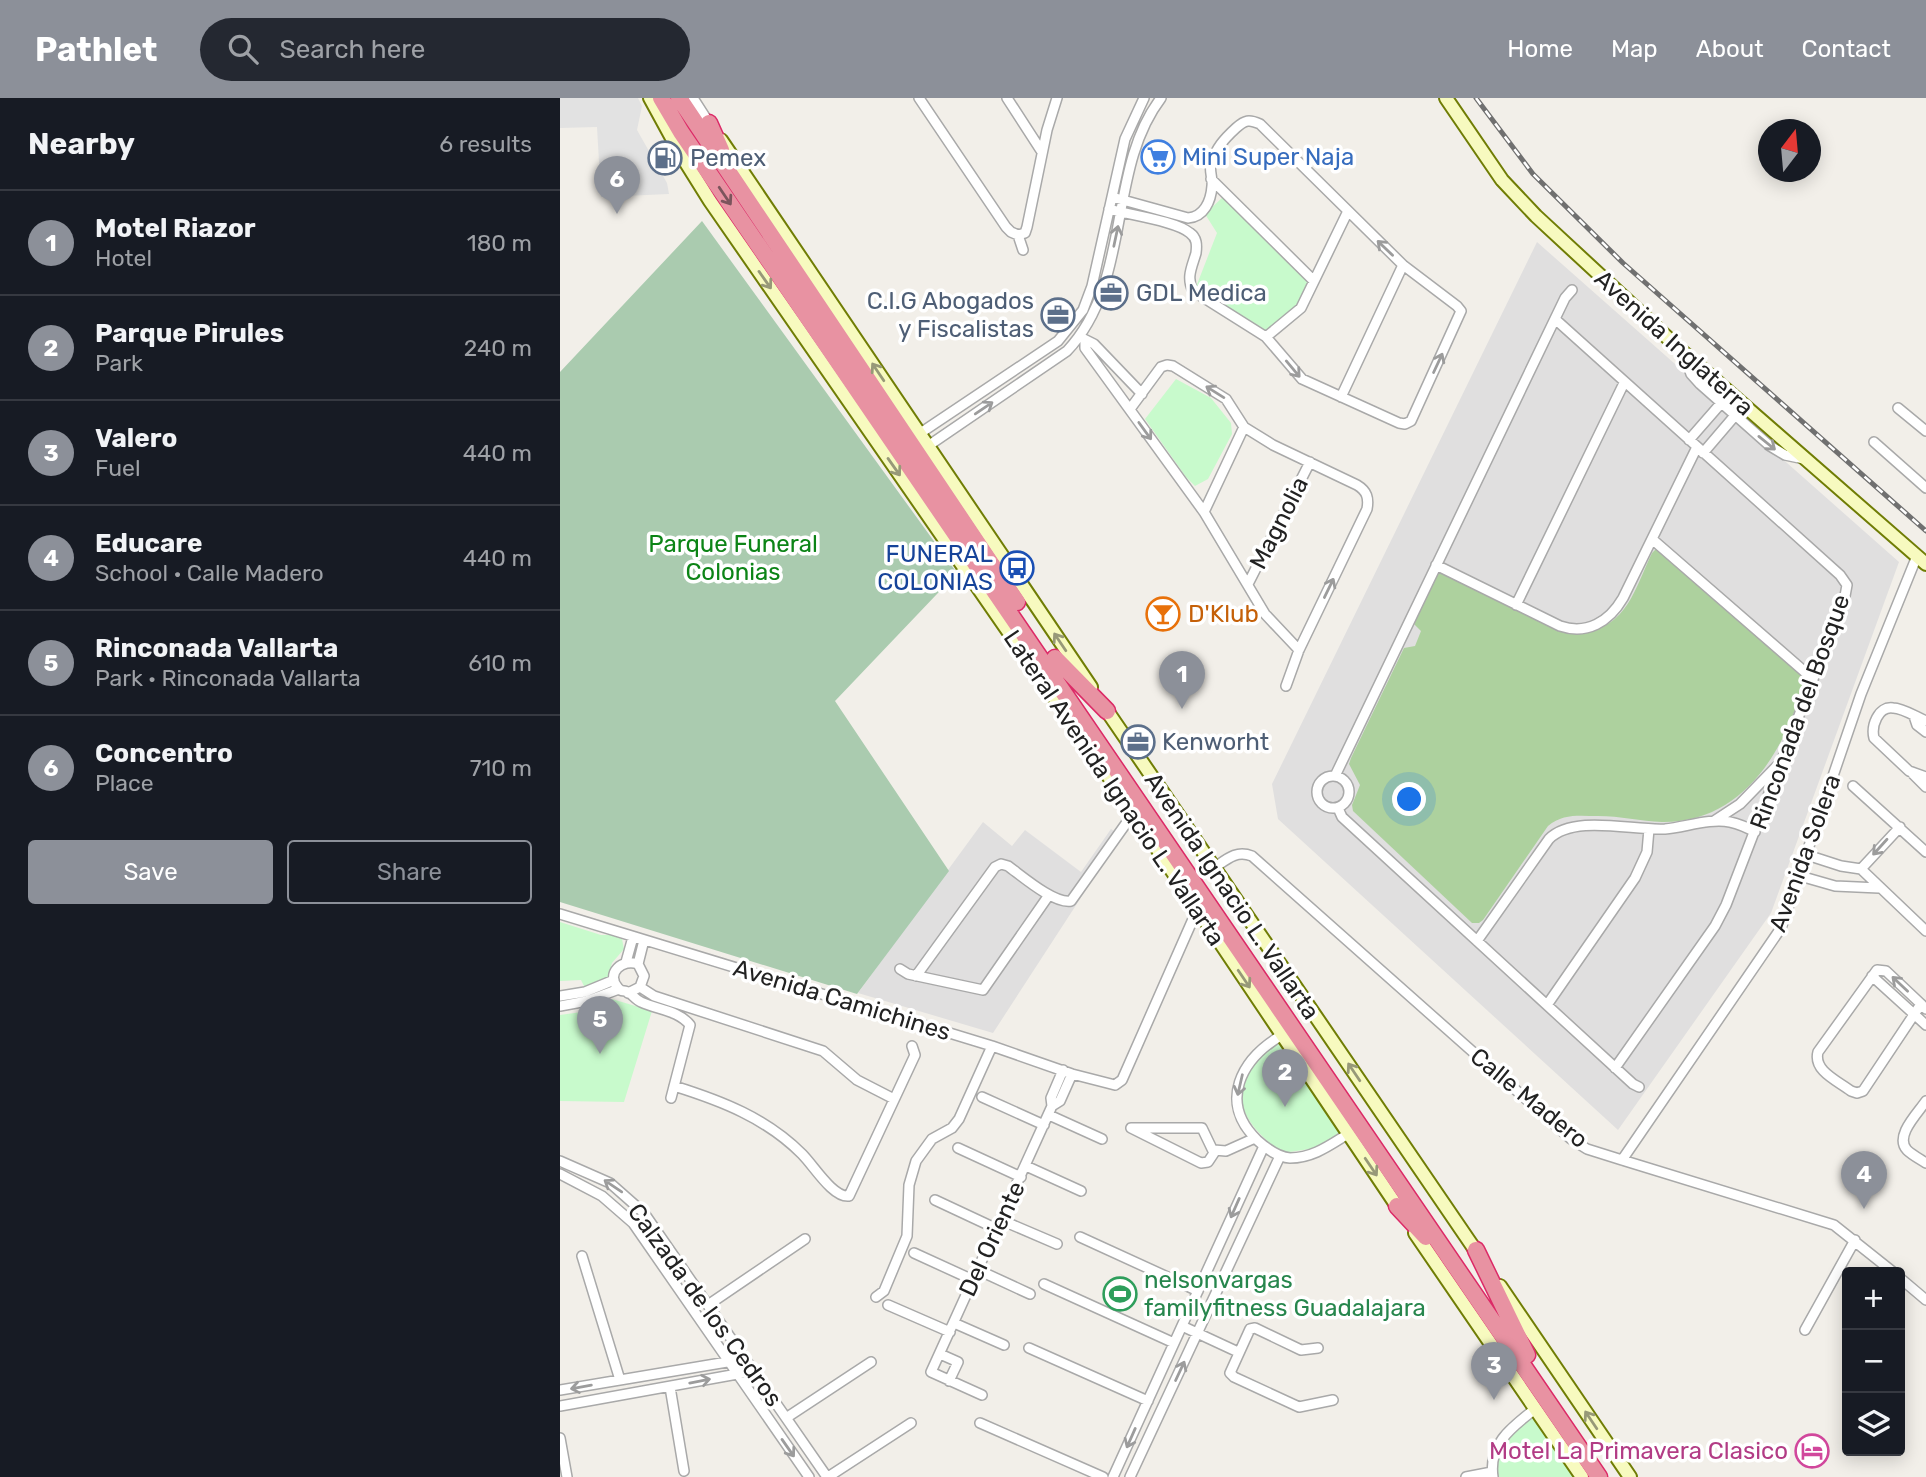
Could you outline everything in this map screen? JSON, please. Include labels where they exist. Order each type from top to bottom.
[{"type":"highway","name":"Avenida Ignacio L. Vallarta","points":[[661,98],[689,143],[1599,1477]]},
{"type":"highway","name":"Avenida Ignacio L. Vallarta","points":[[678,98],[1611,1477]]},
{"type":"highway","points":[[709,123],[735,184]]},
{"type":"highway","points":[[1055,658],[1107,711]]},
{"type":"highway","points":[[1079,712],[1102,768]]},
{"type":"highway","points":[[1397,1206],[1462,1275]]},
{"type":"highway","points":[[1476,1250],[1528,1355]]},
{"type":"street","name":"Lateral Avenida Ignacio L. Vallarta","points":[[650,98],[710,201],[1102,768],[1582,1477]]},
{"type":"street","points":[[693,98],[709,123]]},
{"type":"street","points":[[919,98],[1006,227],[1018,235],[1025,233],[1027,227],[1042,152],[1057,98]]},
{"type":"street","points":[[1007,98],[1042,152]]},
{"type":"street","points":[[919,434],[1058,341],[1083,310],[1092,286],[1125,139],[1144,98]]},
{"type":"street","points":[[928,446],[1082,339],[1101,297],[1135,151],[1143,127],[1161,98]]},
{"type":"street","name":"Avenida Inglaterra","points":[[1446,98],[1502,180],[1536,216],[1684,354],[1740,411],[1805,460],[1922,560]]},
{"type":"street","points":[[1109,209],[1185,229],[1196,241],[1189,278],[1193,290],[1266,337],[1303,379],[1405,424],[1410,421],[1461,311],[1403,265],[1260,124],[1252,120],[1244,121],[1220,143],[1210,167],[1212,186],[1208,203],[1201,214],[1188,218],[1112,197]]},
{"type":"street","name":"Lateral Avenida Ignacio L. Vallarta","points":[[709,123],[1476,1250]]},
{"type":"street","points":[[1212,179],[1313,280]]},
{"type":"street","points":[[1266,337],[1301,308],[1348,211]]},
{"type":"street","points":[[1185,229],[1188,218]]},
{"type":"street","points":[[1018,235],[1023,250]]},
{"type":"street","points":[[1341,397],[1403,265]]},
{"type":"street","points":[[1335,776],[1565,298],[1573,290]]},
{"type":"street","name":"Rinconada del Bosque","points":[[1555,319],[1845,581],[1847,590],[1735,886],[1715,926],[1615,1068]]},
{"type":"street","points":[[1070,328],[1082,339],[1094,344],[1142,394]]},
{"type":"street","points":[[1082,339],[1085,348],[1205,512],[1265,614],[1300,650]]},
{"type":"street","points":[[1101,368],[1110,360]]},
{"type":"street","points":[[1130,409],[1161,367],[1173,366],[1226,399],[1244,427],[1273,445],[1364,489],[1368,503],[1286,686]]},
{"type":"street","points":[[1118,392],[1129,380]]},
{"type":"street","points":[[1516,605],[1625,383]]},
{"type":"street","points":[[1436,565],[1567,629],[1586,630],[1593,627],[1617,608],[1696,447],[1726,398]]},
{"type":"street","points":[[1898,408],[1924,427]]},
{"type":"street","points":[[1696,447],[1740,411]]},
{"type":"street","points":[[1205,512],[1244,427]]},
{"type":"street","points":[[1874,442],[1926,488]]},
{"type":"street","name":"Magnolia","points":[[1248,583],[1311,462]]},
{"type":"street","points":[[1652,539],[1814,679]]},
{"type":"street","name":"Avenida Solera","points":[[1622,1160],[1776,937],[1800,876],[1861,694],[1922,560]]},
{"type":"street","points":[[1926,721],[1895,707],[1880,712],[1872,730],[1874,738],[1926,787]]},
{"type":"street","points":[[1914,716],[1917,724],[1926,732]]},
{"type":"street","points":[[1477,941],[1549,839],[1559,831],[1602,825],[1650,829],[1695,826],[1712,821],[1740,804],[1765,780],[1784,756]]},
{"type":"street","points":[[1909,771],[1926,777]]},
{"type":"street","points":[[1335,776],[1346,782],[1349,788],[1348,800],[1338,808],[1328,808],[1320,803],[1316,793],[1318,784],[1325,777],[1335,776]]},
{"type":"street","points":[[1853,786],[1926,852]]},
{"type":"street","points":[[1338,808],[1342,817],[1639,1087]]},
{"type":"street","points":[[916,976],[995,867],[1001,864],[1008,866],[1049,895],[1064,902],[1074,898],[1132,815]]},
{"type":"street","points":[[1712,821],[1730,822],[1755,832]]},
{"type":"street","points":[[1861,869],[1900,827]]},
{"type":"street","points":[[1546,1005],[1634,878],[1647,852],[1650,829]]},
{"type":"street","name":"Calle Madero","points":[[1214,868],[1233,855],[1242,853],[1252,856],[1571,1139],[1587,1149],[1834,1226],[1887,1267]]},
{"type":"street","points":[[1807,855],[1841,866],[1861,869],[1926,931]]},
{"type":"street","points":[[1800,876],[1835,886],[1879,888]]},
{"type":"street","points":[[900,969],[916,976],[983,990],[1049,895]]},
{"type":"street","name":"Avenida Camichines","points":[[560,914],[1115,1085],[1122,1080],[1197,910]]},
{"type":"street","points":[[634,937],[626,962],[615,971],[614,980],[638,1001],[703,1013],[822,1051],[857,1080],[894,1099]]},
{"type":"street","points":[[640,987],[644,976],[638,964],[644,940]]},
{"type":"street","points":[[626,962],[638,964]]},
{"type":"street","points":[[1877,970],[1886,971],[1924,1007],[1914,1014],[1863,1091],[1851,1091],[1818,1067],[1818,1052],[1877,970]]},
{"type":"street","points":[[1872,976],[1926,1026]]},
{"type":"street","points":[[560,1006],[614,980]]},
{"type":"street","points":[[560,996],[573,1000],[640,987]]},
{"type":"street","points":[[640,987],[668,1005],[690,1025]]},
{"type":"street","points":[[671,1098],[690,1025],[703,1013]]},
{"type":"street","points":[[1282,1035],[1256,1054],[1239,1081],[1239,1112],[1247,1130],[1264,1146],[1287,1158],[1307,1156],[1332,1145],[1348,1134]]},
{"type":"street","points":[[674,1086],[723,1102],[762,1122],[796,1148],[836,1193],[844,1197],[851,1194],[915,1055],[912,1046]]},
{"type":"street","points":[[876,1297],[884,1291],[908,1236],[909,1185],[916,1161],[932,1139],[952,1128],[959,1119],[992,1046]]},
{"type":"street","points":[[1051,1111],[1051,1098],[1063,1070]]},
{"type":"street","points":[[1051,1111],[1060,1101],[1073,1074]]},
{"type":"street","points":[[982,1097],[1044,1125]]},
{"type":"street","points":[[1926,1101],[1906,1129],[1903,1139],[1905,1149],[1926,1163]]},
{"type":"street","points":[[1051,1111],[1102,1139]]},
{"type":"street","name":"Del Oriente","points":[[949,1381],[931,1372],[1051,1111]]},
{"type":"street","points":[[1131,1128],[1202,1128],[1214,1150],[1208,1162],[1201,1163],[1131,1128]]},
{"type":"street","points":[[1214,1150],[1226,1151],[1255,1138]]},
{"type":"street","points":[[1113,1477],[1264,1146]]},
{"type":"street","points":[[958,1149],[1021,1177]]},
{"type":"street","points":[[1130,1477],[1280,1156]]},
{"type":"street","name":"Calzada de los Cedros","points":[[560,1161],[593,1174],[626,1195],[644,1213],[828,1477]]},
{"type":"street","points":[[1026,1166],[1081,1191]]},
{"type":"street","name":"Calzada de los Cedros","points":[[560,1174],[603,1196],[632,1223],[808,1477]]},
{"type":"street","points":[[935,1200],[1057,1244]]},
{"type":"street","points":[[1080,1237],[1198,1291]]},
{"type":"street","points":[[708,1306],[805,1239]]},
{"type":"street","points":[[1805,1330],[1855,1240]]},
{"type":"street","points":[[1476,1250],[1630,1477]]},
{"type":"street","points":[[914,1253],[973,1280]]},
{"type":"street","points":[[582,1256],[620,1380]]},
{"type":"street","points":[[978,1270],[1030,1294]]},
{"type":"street","points":[[1905,1282],[1926,1300]]},
{"type":"street","points":[[1044,1284],[1174,1343]]},
{"type":"street","points":[[888,1304],[1004,1345]]},
{"type":"street","points":[[706,1328],[717,1318]]},
{"type":"street","points":[[1182,1326],[1238,1352]]},
{"type":"street","points":[[1318,1348],[1301,1350],[1255,1328],[1250,1329],[1230,1373],[1299,1407],[1333,1400]]},
{"type":"street","points":[[1029,1348],[1148,1401]]},
{"type":"street","points":[[940,1354],[958,1362],[949,1381],[982,1395]]},
{"type":"street","points":[[560,1390],[745,1359]]},
{"type":"street","points":[[786,1418],[872,1362]]},
{"type":"street","points":[[560,1406],[754,1371]]},
{"type":"street","points":[[640,1377],[643,1392]]},
{"type":"street","points":[[670,1387],[684,1471]]},
{"type":"street","points":[[1466,1477],[1492,1475],[1498,1443],[1506,1432],[1535,1409]]},
{"type":"street","points":[[828,1477],[911,1423]]},
{"type":"street","points":[[980,1423],[1103,1477]]},
{"type":"street","points":[[560,1438],[566,1477]]},
{"type":"shaded area","points":[[560,98],[638,98],[642,106],[637,130],[667,183],[669,194],[601,197],[597,127],[560,128]]},
{"type":"shaded area","points":[[1537,242],[1899,562],[1771,913],[1618,1130],[1278,819],[1272,784]]},
{"type":"shaded area","points":[[983,822],[1012,846],[1025,830],[1081,872],[1111,829],[1121,836],[993,1033],[858,993]]},
{"type":"green space","points":[[1225,195],[1310,279],[1299,304],[1266,333],[1196,287],[1217,233],[1205,214]]},
{"type":"green space","name":"Parque Funeral Colonias","points":[[702,221],[957,573],[835,701],[949,871],[857,994],[560,902],[560,372]]},
{"type":"green space","points":[[1176,379],[1211,398],[1231,423],[1232,434],[1208,479],[1195,486],[1145,419]]},
{"type":"green space","points":[[1656,549],[1661,549],[1805,678],[1787,730],[1758,776],[1739,795],[1717,810],[1691,819],[1662,822],[1572,816],[1554,822],[1548,826],[1483,920],[1472,923],[1353,811],[1352,805],[1360,785],[1349,764],[1351,758],[1404,648],[1415,646],[1421,631],[1414,624],[1437,575],[1442,572],[1582,632],[1610,623],[1628,604]]},
{"type":"green space","points":[[560,922],[622,939],[624,949],[612,963],[608,977],[585,988],[581,980],[560,981]]},
{"type":"green space","points":[[612,999],[652,1011],[624,1102],[560,1101],[560,1015],[603,1009],[606,1000]]},
{"type":"green space","points":[[1280,1039],[1342,1131],[1316,1148],[1283,1153],[1255,1128],[1243,1107],[1241,1095],[1248,1070]]},
{"type":"green space","points":[[1535,1414],[1578,1477],[1497,1477],[1501,1448],[1512,1433]]},
{"type":"railway","points":[[1476,98],[1533,174],[1623,263],[1926,531]]},
{"type":"place","name":"Mini Super Naja","points":[[1158,157]]},
{"type":"place","name":"Pemex","points":[[665,158]]},
{"type":"place","name":"Concentro","points":[[617,214]]},
{"type":"place","name":"GDL Medica","points":[[1111,293]]},
{"type":"place","name":"C.I.G Abogados y Fiscalistas","points":[[1058,315]]},
{"type":"place","name":"FUNERAL COLONIAS","points":[[1017,568]]},
{"type":"place","name":"D'Klub","points":[[1163,614]]},
{"type":"place","name":"Motel Riazor","points":[[1182,709]]},
{"type":"place","name":"Kenworht","points":[[1138,742]]},
{"type":"place","name":"Rinconada Vallarta","points":[[600,1054]]},
{"type":"place","name":"Parque Pirules","points":[[1285,1107]]},
{"type":"place","name":"Educare","points":[[1864,1209]]},
{"type":"place","name":"nelsonvargas familyfitness Guadalajara","points":[[1120,1294]]},
{"type":"place","name":"Valero","points":[[1494,1400]]},
{"type":"place","name":"Motel La Primavera Clasico","points":[[1812,1451]]}]
